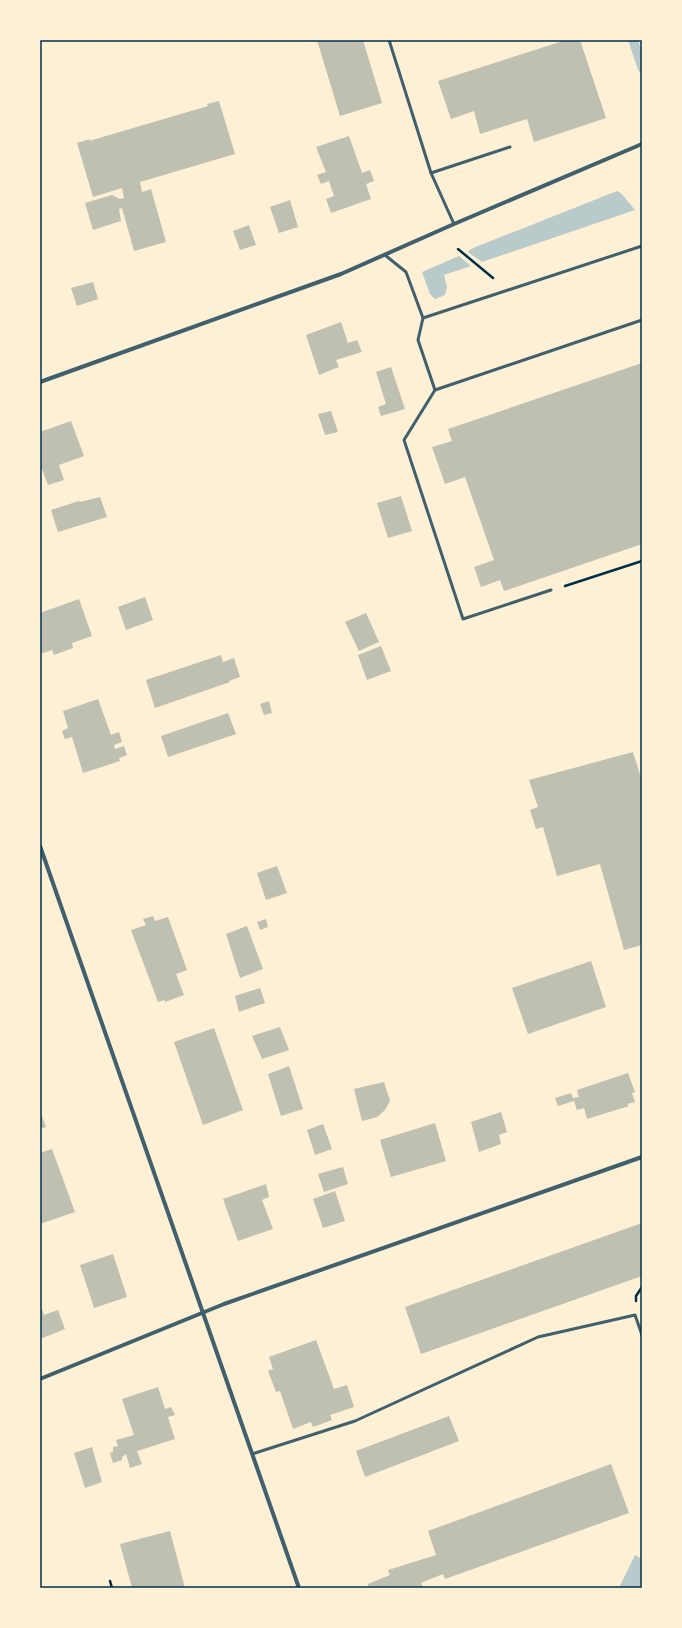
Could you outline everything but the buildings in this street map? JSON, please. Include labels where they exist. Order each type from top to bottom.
[{"type":"street","points":[[40,382],[341,274],[642,144]]},
{"type":"street","points":[[40,846],[299,1588]]},
{"type":"street","points":[[40,1379],[232,1301],[642,1157]]},
{"type":"lane","points":[[389,40],[431,173],[454,224]]},
{"type":"lane","points":[[431,173],[510,147]]},
{"type":"lane","points":[[423,318],[642,246]]},
{"type":"lane","points":[[385,255],[406,272],[423,318],[418,340],[435,390]]},
{"type":"lane","points":[[551,590],[463,619],[404,440],[435,390],[642,320]]},
{"type":"lane","points":[[252,1454],[355,1421],[538,1337],[635,1315],[642,1335]]},
{"type":"path","points":[[458,249],[507,290]]},
{"type":"path","points":[[551,590],[642,561]]},
{"type":"path","points":[[110,1581],[112,1588]]},
{"type":"shaded area","points":[[628,40],[638,40],[642,52],[642,75],[638,70]]},
{"type":"shaded area","points":[[617,191],[621,193],[635,210],[482,262],[468,251],[473,248]]},
{"type":"shaded area","points":[[459,256],[471,266],[444,275],[447,287],[445,295],[435,299],[430,294],[422,272]]},
{"type":"shaded area","points":[[635,1555],[642,1559],[642,1588],[619,1588]]}]
